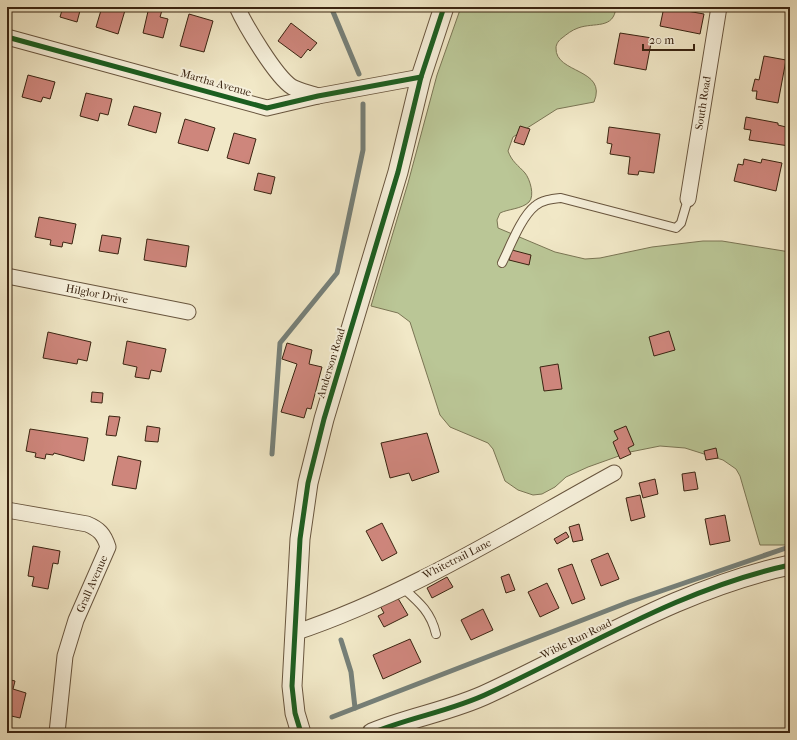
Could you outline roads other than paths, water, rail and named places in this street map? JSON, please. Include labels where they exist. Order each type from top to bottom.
[{"type":"street","points":[[237,7],[244,22],[273,67],[291,86],[318,96]]},
{"type":"street","name":"Anderson Road","points":[[301,733],[295,713],[292,686],[300,539],[308,482],[324,419],[398,172],[421,77],[444,7]]},
{"type":"street","name":"South Road","points":[[688,199],[719,7]]},
{"type":"street","name":"Martha Avenue","points":[[7,37],[267,108],[318,96],[421,77]]},
{"type":"street","name":"Hilglor Drive","points":[[7,276],[188,312]]},
{"type":"street","name":"Whitetrail Lane","points":[[294,633],[320,624],[402,588],[478,550],[614,472]]},
{"type":"street","name":"Grall Avenue","points":[[7,510],[92,526],[102,534],[108,547],[76,620],[65,656],[57,733]]},
{"type":"street","name":"Wible Run Road","points":[[372,733],[395,724],[453,708],[488,694],[651,613],[728,581],[767,570],[790,566]]},
{"type":"lane","points":[[502,263],[526,216],[535,206],[546,200],[561,198],[676,228],[681,223],[688,199]]},
{"type":"lane","points":[[402,588],[422,604],[433,621],[436,634]]},
{"type":"waterway","points":[[331,7],[359,74]]},
{"type":"waterway","points":[[272,454],[280,343],[337,273],[363,150],[363,104]]},
{"type":"waterway","points":[[332,717],[629,602],[786,548],[790,553]]},
{"type":"waterway","points":[[341,640],[351,672],[355,708]]}]
